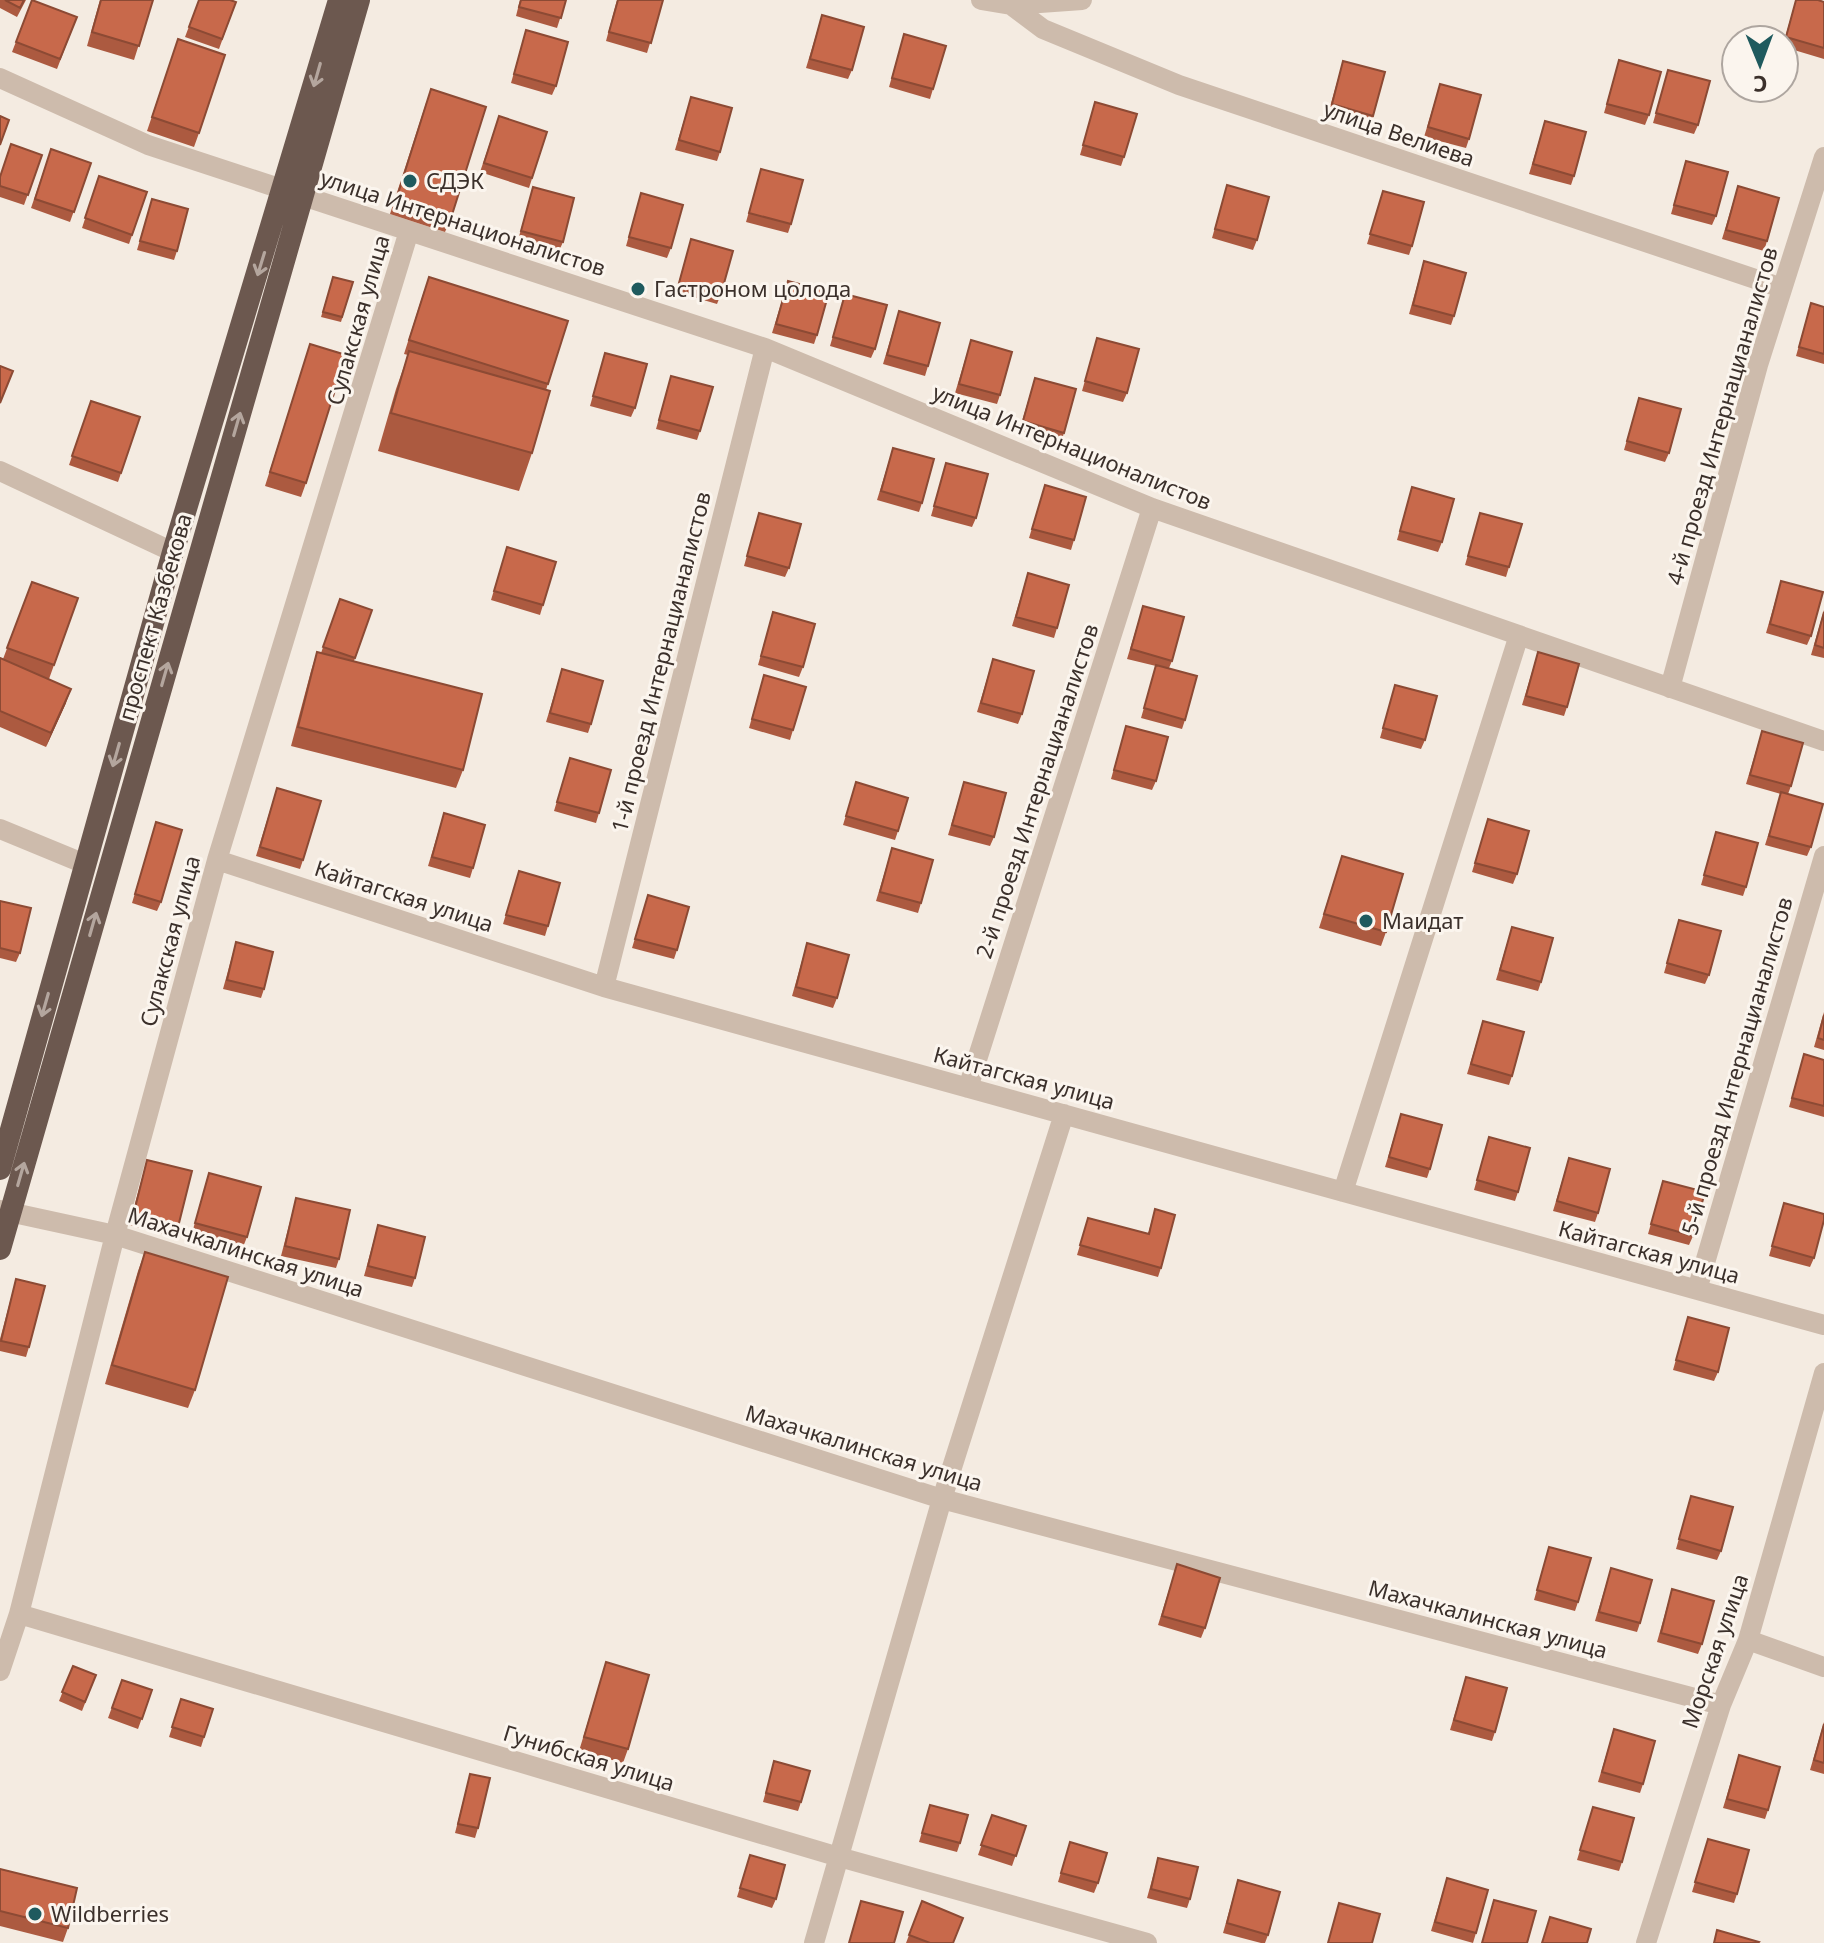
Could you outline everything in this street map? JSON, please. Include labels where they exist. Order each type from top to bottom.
[{"type":"highway","name":"проспект Казбекова","points":[[0,1249],[5,1211],[293,192],[339,0]]},
{"type":"highway","name":"проспект Казбекова","points":[[0,1169],[173,552],[359,0]]},
{"type":"street","points":[[981,0],[1011,5],[1082,0]]},
{"type":"street","name":"улица Велиева","points":[[1011,5],[1043,29],[1179,85],[1782,288]]},
{"type":"street","name":"улица Интернационалистов","points":[[0,78],[148,145],[765,348],[1152,508],[1824,741]]},
{"type":"street","name":"4-й проезд Интернацианалистов","points":[[1670,688],[1758,365],[1824,157]]},
{"type":"street","name":"Сулакская улица","points":[[0,1671],[19,1614],[115,1235],[217,860],[409,231]]},
{"type":"street","name":"1-й проезд Интернацианалистов","points":[[604,987],[765,348]]},
{"type":"street","points":[[0,471],[173,552]]},
{"type":"street","name":"2-й проезд Интернацианалистов","points":[[968,1088],[1152,508]]},
{"type":"street","points":[[1343,1192],[1519,635]]},
{"type":"street","points":[[0,829],[85,864]]},
{"type":"street","name":"5-й проезд Интернацианалистов","points":[[1697,1290],[1824,856]]},
{"type":"street","name":"Кайтагская улица","points":[[217,860],[604,987],[1824,1325]]},
{"type":"street","points":[[814,1943],[942,1499],[1064,1114]]},
{"type":"street","name":"Махачкалинская улица","points":[[5,1211],[115,1235],[942,1499],[1721,1705]]},
{"type":"street","name":"Морская улица","points":[[1646,1943],[1721,1705],[1748,1640],[1824,1373]]},
{"type":"street","name":"Гунибская улица","points":[[19,1614],[839,1857],[1147,1943]]},
{"type":"street","points":[[1748,1640],[1824,1667]]},
{"type":"building","points":[[5,0],[24,0],[20,8]]},
{"type":"building","points":[[32,0],[77,17],[60,59],[16,42]]},
{"type":"building","points":[[101,0],[153,0],[139,46],[92,32]]},
{"type":"building","points":[[199,0],[236,2],[222,39],[189,27]]},
{"type":"building","points":[[521,0],[566,0],[561,18],[519,7]]},
{"type":"building","points":[[618,0],[663,0],[651,43],[609,32]]},
{"type":"building","points":[[1796,0],[1824,2],[1824,48],[1800,41],[1800,24],[1790,24]]},
{"type":"building","points":[[822,15],[864,27],[852,70],[810,59]]},
{"type":"building","points":[[526,30],[568,42],[556,86],[514,74]]},
{"type":"building","points":[[904,34],[946,46],[933,89],[892,78]]},
{"type":"building","points":[[178,39],[225,55],[199,133],[152,117]]},
{"type":"building","points":[[1619,60],[1661,72],[1649,115],[1607,104]]},
{"type":"building","points":[[1343,61],[1385,72],[1373,116],[1332,104]]},
{"type":"building","points":[[1668,70],[1710,81],[1698,125],[1656,113]]},
{"type":"building","points":[[1440,84],[1481,95],[1469,139],[1428,127]]},
{"type":"building","points":[[431,89],[486,107],[451,218],[396,200]]},
{"type":"building","points":[[691,97],[732,108],[720,152],[679,140]]},
{"type":"building","points":[[1095,102],[1137,114],[1124,157],[1083,145]]},
{"type":"building","points":[[0,116],[9,120],[0,145]]},
{"type":"building","points":[[499,116],[547,132],[532,178],[484,163]]},
{"type":"building","points":[[1545,121],[1586,132],[1574,176],[1533,164]]},
{"type":"building","points":[[11,144],[42,155],[28,195],[0,186]]},
{"type":"building","points":[[51,149],[91,163],[74,212],[35,199]]},
{"type":"building","points":[[1686,161],[1728,172],[1716,216],[1674,205]]},
{"type":"building","points":[[761,169],[803,180],[791,224],[749,213]]},
{"type":"building","points":[[99,176],[147,192],[132,235],[85,218]]},
{"type":"building","points":[[1227,185],[1269,197],[1257,240],[1215,229]]},
{"type":"building","points":[[1738,186],[1779,198],[1767,241],[1726,230]]},
{"type":"building","points":[[533,187],[574,198],[563,242],[521,231]]},
{"type":"building","points":[[1383,191],[1424,202],[1412,246],[1370,234]]},
{"type":"building","points":[[641,193],[683,205],[671,248],[629,237]]},
{"type":"building","points":[[152,199],[188,209],[177,251],[140,241]]},
{"type":"building","points":[[691,239],[733,251],[721,294],[679,283]]},
{"type":"building","points":[[1424,261],[1466,273],[1454,316],[1413,305]]},
{"type":"building","points":[[333,277],[353,282],[342,317],[323,312]]},
{"type":"building","points":[[429,277],[568,321],[548,384],[409,340]]},
{"type":"building","points":[[788,281],[829,292],[817,335],[776,324]]},
{"type":"building","points":[[845,294],[887,305],[875,349],[833,337]]},
{"type":"building","points":[[1811,303],[1824,307],[1824,354],[1799,347]]},
{"type":"building","points":[[899,311],[940,323],[928,366],[887,355]]},
{"type":"building","points":[[1097,338],[1139,349],[1127,393],[1085,381]]},
{"type":"building","points":[[971,340],[1012,352],[1000,395],[959,384]]},
{"type":"building","points":[[310,344],[346,355],[306,483],[270,472]]},
{"type":"building","points":[[409,351],[550,391],[532,453],[391,413]]},
{"type":"building","points":[[605,353],[647,364],[635,408],[593,396]]},
{"type":"building","points":[[0,366],[13,371],[0,403]]},
{"type":"building","points":[[671,376],[713,387],[700,431],[659,420]]},
{"type":"building","points":[[1035,378],[1076,389],[1064,433],[1023,421]]},
{"type":"building","points":[[1639,398],[1681,409],[1669,453],[1627,441]]},
{"type":"building","points":[[91,401],[140,417],[121,473],[72,456]]},
{"type":"building","points":[[893,448],[934,459],[922,503],[881,491]]},
{"type":"building","points":[[946,463],[988,474],[976,518],[934,506]]},
{"type":"building","points":[[1045,485],[1086,497],[1074,540],[1032,529]]},
{"type":"building","points":[[1412,487],[1454,499],[1442,542],[1400,531]]},
{"type":"building","points":[[759,513],[801,524],[789,568],[747,556]]},
{"type":"building","points":[[1480,513],[1522,524],[1509,567],[1468,556]]},
{"type":"building","points":[[507,547],[556,562],[543,605],[494,591]]},
{"type":"building","points":[[1028,573],[1069,585],[1057,628],[1016,617]]},
{"type":"building","points":[[1781,581],[1823,592],[1811,636],[1770,624]]},
{"type":"building","points":[[32,582],[78,598],[54,665],[7,648]]},
{"type":"building","points":[[340,599],[372,610],[355,658],[323,647]]},
{"type":"building","points":[[1143,606],[1184,617],[1172,661],[1131,649]]},
{"type":"building","points":[[773,612],[815,624],[803,667],[761,656]]},
{"type":"building","points":[[1824,612],[1824,648],[1815,645]]},
{"type":"building","points":[[317,652],[482,694],[463,770],[298,727]]},
{"type":"building","points":[[1538,652],[1579,664],[1567,707],[1526,696]]},
{"type":"building","points":[[0,658],[71,689],[51,733],[0,711]]},
{"type":"building","points":[[993,659],[1034,671],[1022,714],[981,703]]},
{"type":"building","points":[[1156,665],[1197,676],[1185,720],[1144,708]]},
{"type":"building","points":[[562,669],[603,681],[591,724],[550,713]]},
{"type":"building","points":[[764,675],[806,687],[793,730],[752,719]]},
{"type":"building","points":[[1395,685],[1437,696],[1425,740],[1383,728]]},
{"type":"building","points":[[1126,726],[1168,737],[1156,781],[1114,770]]},
{"type":"building","points":[[1762,731],[1803,743],[1791,786],[1750,775]]},
{"type":"building","points":[[570,758],[611,770],[599,813],[557,802]]},
{"type":"building","points":[[856,782],[908,798],[898,831],[846,816]]},
{"type":"building","points":[[964,782],[1006,793],[994,837],[952,825]]},
{"type":"building","points":[[277,788],[321,801],[303,860],[260,847]]},
{"type":"building","points":[[1781,792],[1823,804],[1811,847],[1769,836]]},
{"type":"building","points":[[444,813],[485,825],[473,868],[432,857]]},
{"type":"building","points":[[1488,819],[1529,831],[1517,874],[1475,863]]},
{"type":"building","points":[[156,822],[182,830],[161,902],[135,894]]},
{"type":"building","points":[[1716,832],[1758,843],[1746,887],[1704,875]]},
{"type":"building","points":[[892,848],[933,860],[921,903],[880,892]]},
{"type":"building","points":[[1342,856],[1403,874],[1386,932],[1324,914]]},
{"type":"building","points":[[519,871],[560,883],[548,926],[506,915]]},
{"type":"building","points":[[648,895],[689,907],[677,950],[635,939]]},
{"type":"building","points":[[0,901],[31,908],[20,953],[0,948]]},
{"type":"building","points":[[1679,920],[1721,931],[1709,975],[1667,963]]},
{"type":"building","points":[[1512,927],[1553,938],[1541,982],[1500,970]]},
{"type":"building","points":[[236,942],[273,952],[264,989],[227,980]]},
{"type":"building","points":[[807,943],[849,955],[837,998],[796,987]]},
{"type":"building","points":[[1824,1015],[1824,1040],[1818,1038]]},
{"type":"building","points":[[1483,1021],[1524,1032],[1512,1076],[1471,1064]]},
{"type":"building","points":[[1804,1054],[1824,1060],[1824,1106],[1792,1098]]},
{"type":"building","points":[[1401,1114],[1442,1125],[1430,1169],[1389,1157]]},
{"type":"building","points":[[1489,1137],[1530,1148],[1518,1192],[1477,1180]]},
{"type":"building","points":[[1569,1158],[1610,1169],[1598,1213],[1557,1201]]},
{"type":"building","points":[[147,1160],[192,1171],[178,1227],[133,1216]]},
{"type":"building","points":[[209,1173],[261,1187],[247,1237],[195,1223]]},
{"type":"building","points":[[1663,1181],[1705,1192],[1693,1236],[1651,1224]]},
{"type":"building","points":[[296,1198],[350,1210],[339,1259],[285,1246]]},
{"type":"building","points":[[1784,1203],[1824,1214],[1814,1258],[1772,1246]]},
{"type":"building","points":[[1155,1209],[1175,1215],[1161,1268],[1080,1245],[1088,1218],[1149,1234]]},
{"type":"building","points":[[378,1225],[425,1237],[415,1278],[368,1266]]},
{"type":"building","points":[[145,1252],[228,1277],[195,1390],[112,1365]]},
{"type":"building","points":[[16,1279],[45,1286],[29,1347],[1,1341]]},
{"type":"building","points":[[1688,1317],[1729,1328],[1718,1372],[1676,1360]]},
{"type":"building","points":[[1691,1496],[1733,1507],[1721,1551],[1679,1539]]},
{"type":"building","points":[[1549,1547],[1591,1558],[1578,1602],[1537,1590]]},
{"type":"building","points":[[1177,1564],[1220,1578],[1205,1628],[1162,1616]]},
{"type":"building","points":[[1611,1568],[1652,1580],[1640,1623],[1599,1612]]},
{"type":"building","points":[[1672,1589],[1714,1601],[1702,1644],[1661,1633]]},
{"type":"building","points":[[606,1662],[649,1675],[628,1749],[584,1737]]},
{"type":"building","points":[[73,1666],[96,1675],[85,1702],[62,1692]]},
{"type":"building","points":[[1466,1677],[1507,1688],[1495,1732],[1454,1720]]},
{"type":"building","points":[[122,1680],[152,1690],[142,1719],[112,1708]]},
{"type":"building","points":[[181,1699],[213,1709],[204,1737],[172,1727]]},
{"type":"building","points":[[1824,1724],[1824,1763],[1814,1760]]},
{"type":"building","points":[[1614,1729],[1655,1741],[1643,1784],[1602,1772]]},
{"type":"building","points":[[1739,1755],[1780,1767],[1768,1810],[1727,1799]]},
{"type":"building","points":[[774,1761],[810,1771],[801,1802],[766,1793]]},
{"type":"building","points":[[470,1774],[490,1778],[478,1828],[458,1824]]},
{"type":"building","points":[[930,1805],[968,1815],[960,1843],[922,1833]]},
{"type":"building","points":[[1593,1807],[1634,1818],[1622,1862],[1580,1850]]},
{"type":"building","points":[[992,1815],[1026,1826],[1016,1856],[981,1845]]},
{"type":"building","points":[[1708,1839],[1749,1850],[1737,1894],[1695,1882]]},
{"type":"building","points":[[1070,1842],[1107,1853],[1098,1883],[1061,1873]]},
{"type":"building","points":[[750,1855],[785,1865],[776,1899],[740,1888]]},
{"type":"building","points":[[1158,1858],[1198,1867],[1190,1899],[1151,1889]]},
{"type":"building","name":"Wildberries","points":[[0,1869],[77,1888],[68,1928],[0,1911]]},
{"type":"building","points":[[1447,1878],[1488,1890],[1476,1933],[1435,1922]]},
{"type":"building","points":[[1238,1880],[1280,1892],[1268,1935],[1227,1923]]},
{"type":"building","points":[[1494,1900],[1536,1911],[1527,1943],[1482,1943]]},
{"type":"building","points":[[861,1901],[903,1912],[894,1943],[849,1943]]},
{"type":"building","points":[[922,1901],[963,1918],[953,1943],[930,1943],[909,1935]]},
{"type":"building","points":[[1339,1903],[1380,1914],[1372,1943],[1328,1943]]},
{"type":"building","points":[[1550,1917],[1591,1929],[1587,1943],[1542,1943]]},
{"type":"building","points":[[1717,1930],[1759,1942],[1714,1943]]},
{"type":"place","name":"СДЭК","points":[[410,181]]},
{"type":"place","name":"Гастроном цолода","points":[[638,289]]},
{"type":"place","name":"Маидат","points":[[1366,921]]},
{"type":"place","name":"Wildberries","points":[[35,1914]]}]
